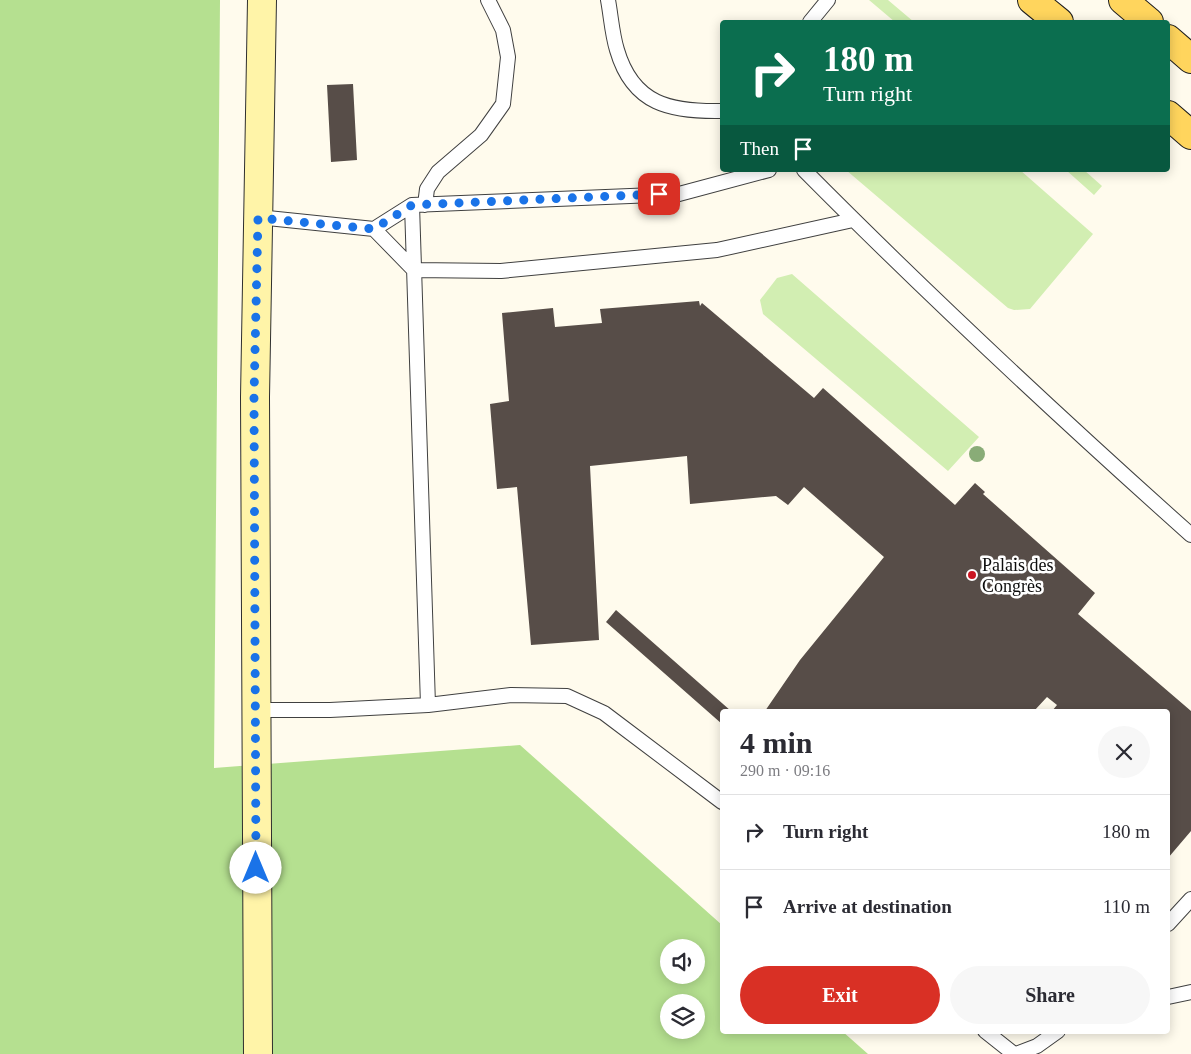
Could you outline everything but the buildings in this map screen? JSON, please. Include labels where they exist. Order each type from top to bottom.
[{"type":"main road","points":[[258,1054],[254,397],[262,0]]},
{"type":"main road","points":[[1032,0],[1057,20]]},
{"type":"main road","points":[[1123,0],[1147,20]]},
{"type":"main road","points":[[1170,41],[1191,59]]},
{"type":"main road","points":[[1170,117],[1191,135]]},
{"type":"lane","points":[[428,705],[414,270],[419,205],[438,172],[481,135],[503,104],[508,57],[503,30],[488,0]]},
{"type":"lane","points":[[608,0],[616,50],[632,83],[655,102],[689,112],[720,111]]},
{"type":"lane","points":[[812,20],[828,0]]},
{"type":"lane","points":[[258,218],[374,229],[419,205],[679,194],[762,172]]},
{"type":"lane","points":[[806,172],[853,220],[1082,437],[1191,535]]},
{"type":"lane","points":[[374,229],[414,270],[501,271],[717,250],[853,220]]},
{"type":"lane","points":[[255,710],[330,710],[428,705],[511,695],[567,696],[604,713],[720,800]]},
{"type":"lane","points":[[1170,922],[1191,899]]},
{"type":"lane","points":[[1170,997],[1191,992]]},
{"type":"lane","points":[[989,1034],[1015,1054],[1037,1046],[1054,1034]]},
{"type":"green space","points":[[0,0],[220,0],[214,768],[520,745],[720,923],[720,1034],[845,1034],[868,1054],[0,1054]]},
{"type":"green space","points":[[869,0],[888,0],[912,20],[893,20]]},
{"type":"green space","points":[[848,172],[1022,172],[1093,234],[1030,309],[1014,310],[1008,308]]},
{"type":"green space","points":[[1068,172],[1086,172],[1102,186],[1094,195]]},
{"type":"green space","points":[[792,274],[979,437],[948,471],[763,314],[760,300],[777,278]]},
{"type":"place","name":"Palais des Congrès","points":[[972,575]]},
{"type":"route","points":[[256,868],[254,397],[258,218],[374,229],[412,205],[659,194]]}]
